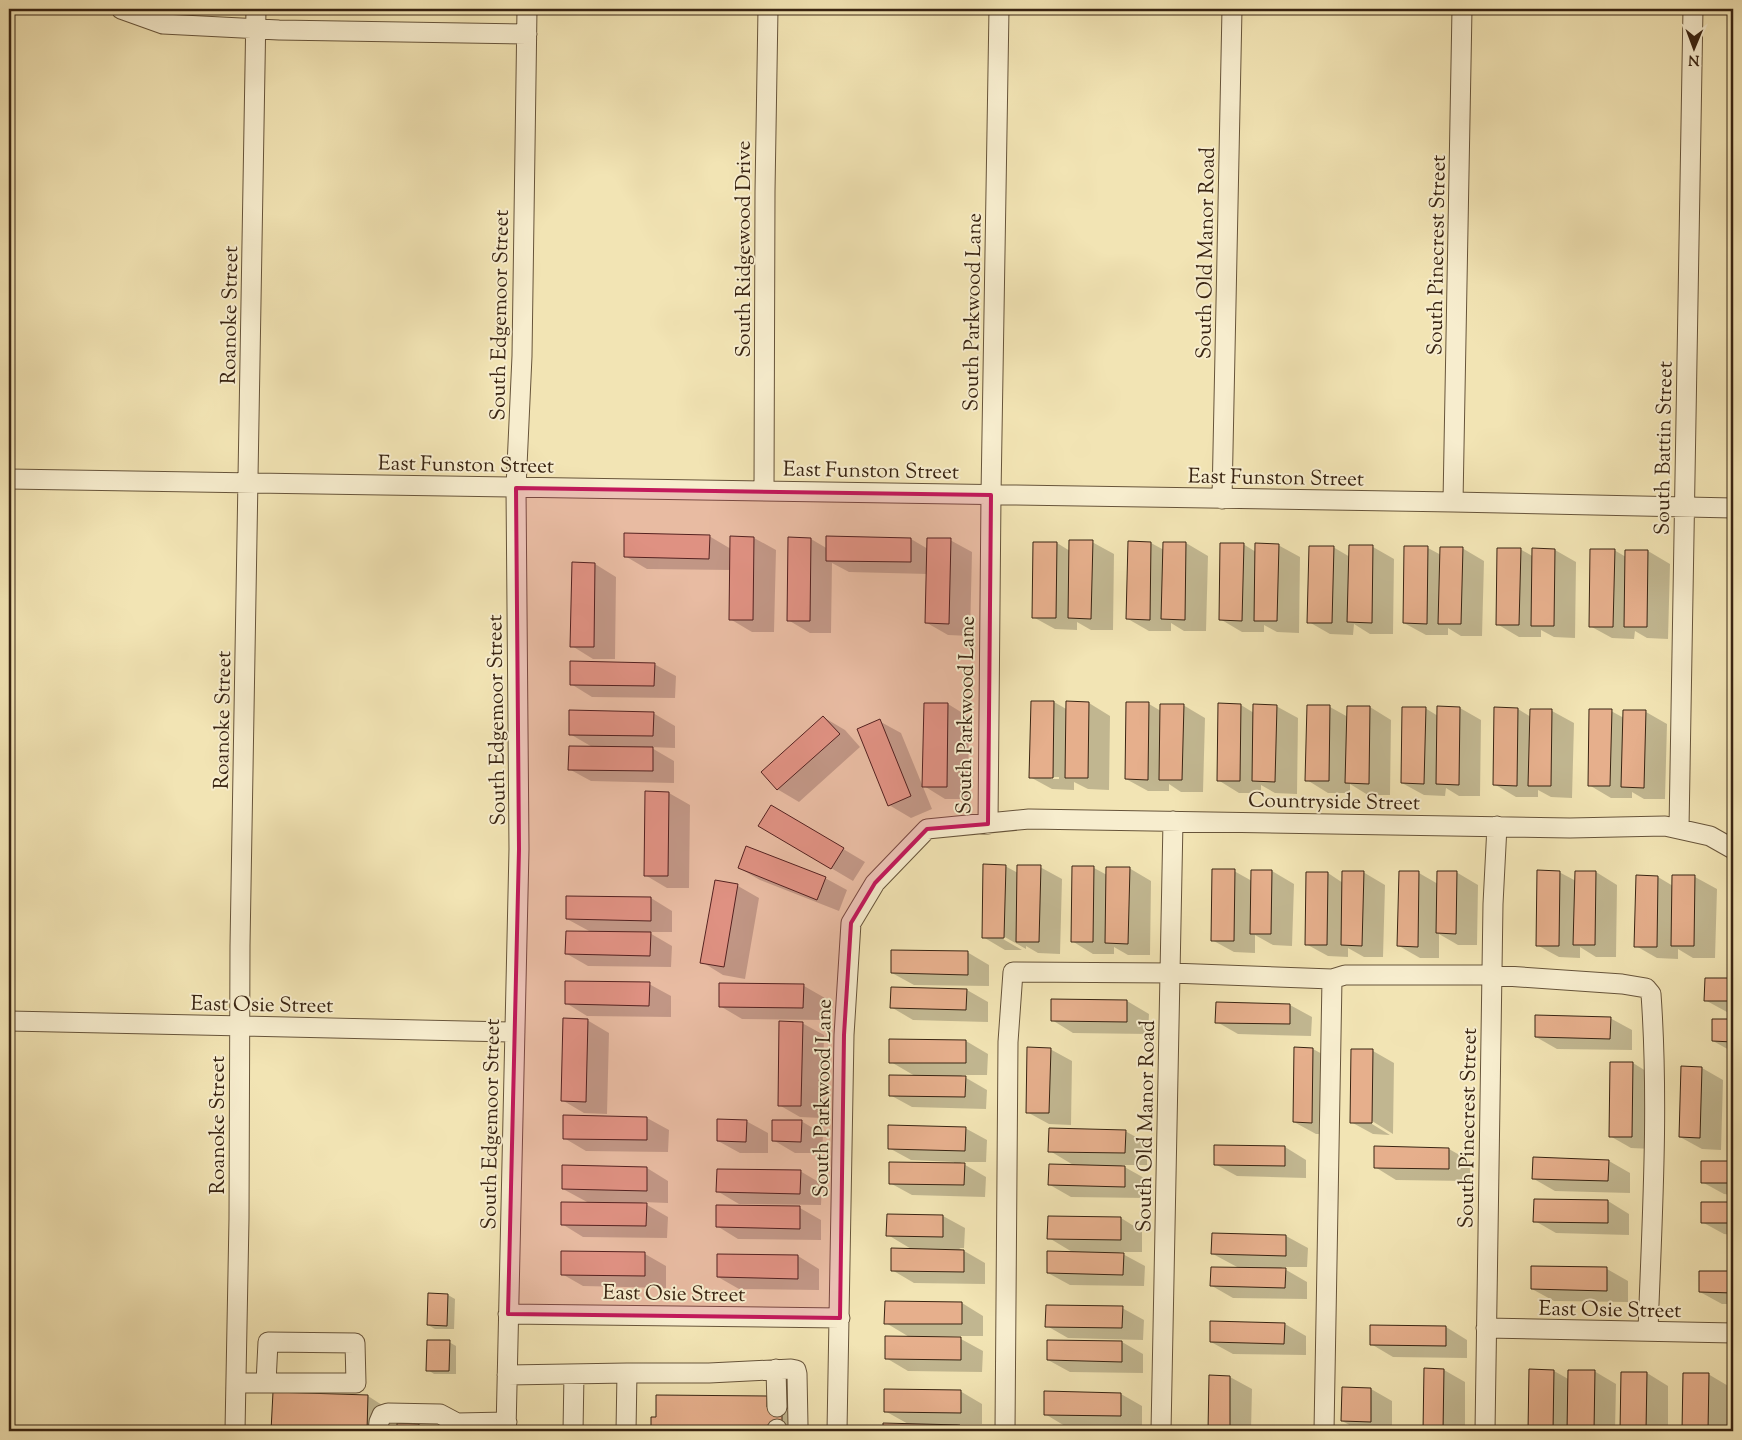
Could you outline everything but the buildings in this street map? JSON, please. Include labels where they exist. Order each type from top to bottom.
[{"type":"street","points":[[121,9],[164,24],[256,29],[527,34]]},
{"type":"street","name":"Roanoke Street","points":[[235,1431],[256,9]]},
{"type":"street","name":"South Edgemoor Street","points":[[506,1427],[520,849],[516,488],[522,356],[527,9]]},
{"type":"street","name":"South Ridgewood Drive","points":[[764,490],[768,9]]},
{"type":"street","name":"South Parkwood Lane","points":[[838,1431],[844,1035],[851,923],[875,882],[927,829],[988,824],[999,9]]},
{"type":"street","name":"South Old Manor Road","points":[[1222,498],[1232,9]]},
{"type":"street","name":"South Pinecrest Street","points":[[1453,502],[1462,9]]},
{"type":"street","name":"South Battin Street","points":[[1679,829],[1693,9]]},
{"type":"street","name":"East Funston Street","points":[[9,479],[516,488],[764,490],[1733,508]]},
{"type":"street","name":"Countryside Street","points":[[988,824],[1029,820],[1173,821],[1570,828],[1665,826],[1679,829]]},
{"type":"street","name":"South Old Manor Road","points":[[1161,1431],[1173,821]]},
{"type":"street","name":"South Pinecrest Street","points":[[1485,1431],[1492,975],[1497,826]]},
{"type":"street","points":[[1679,829],[1710,836],[1733,849]]},
{"type":"street","points":[[1005,1431],[1008,1042],[1013,972],[1332,979],[1345,975],[1492,975],[1622,984],[1646,988],[1651,994],[1654,1043],[1653,1177],[1648,1331]]},
{"type":"street","points":[[1324,1431],[1332,979]]},
{"type":"street","name":"East Osie Street","points":[[9,1020],[515,1032]]},
{"type":"street","name":"East Osie Street","points":[[508,1314],[840,1318]]},
{"type":"street","name":"East Osie Street","points":[[1486,1328],[1733,1333]]},
{"type":"street","points":[[236,1383],[266,1383],[356,1383],[355,1343],[268,1342],[266,1383]]},
{"type":"street","points":[[507,1375],[710,1373],[791,1368],[796,1370],[797,1431]]},
{"type":"street","points":[[776,1370],[777,1407]]},
{"type":"street","points":[[626,1431],[627,1373]]},
{"type":"street","points":[[573,1431],[574,1374]]},
{"type":"street","points":[[378,1431],[378,1422],[382,1415],[388,1414],[440,1414],[457,1427],[506,1427]]},
{"type":"highlighted area","points":[[516,488],[991,495],[988,824],[927,829],[875,883],[851,923],[844,1035],[840,1318],[508,1314],[519,849]]}]
